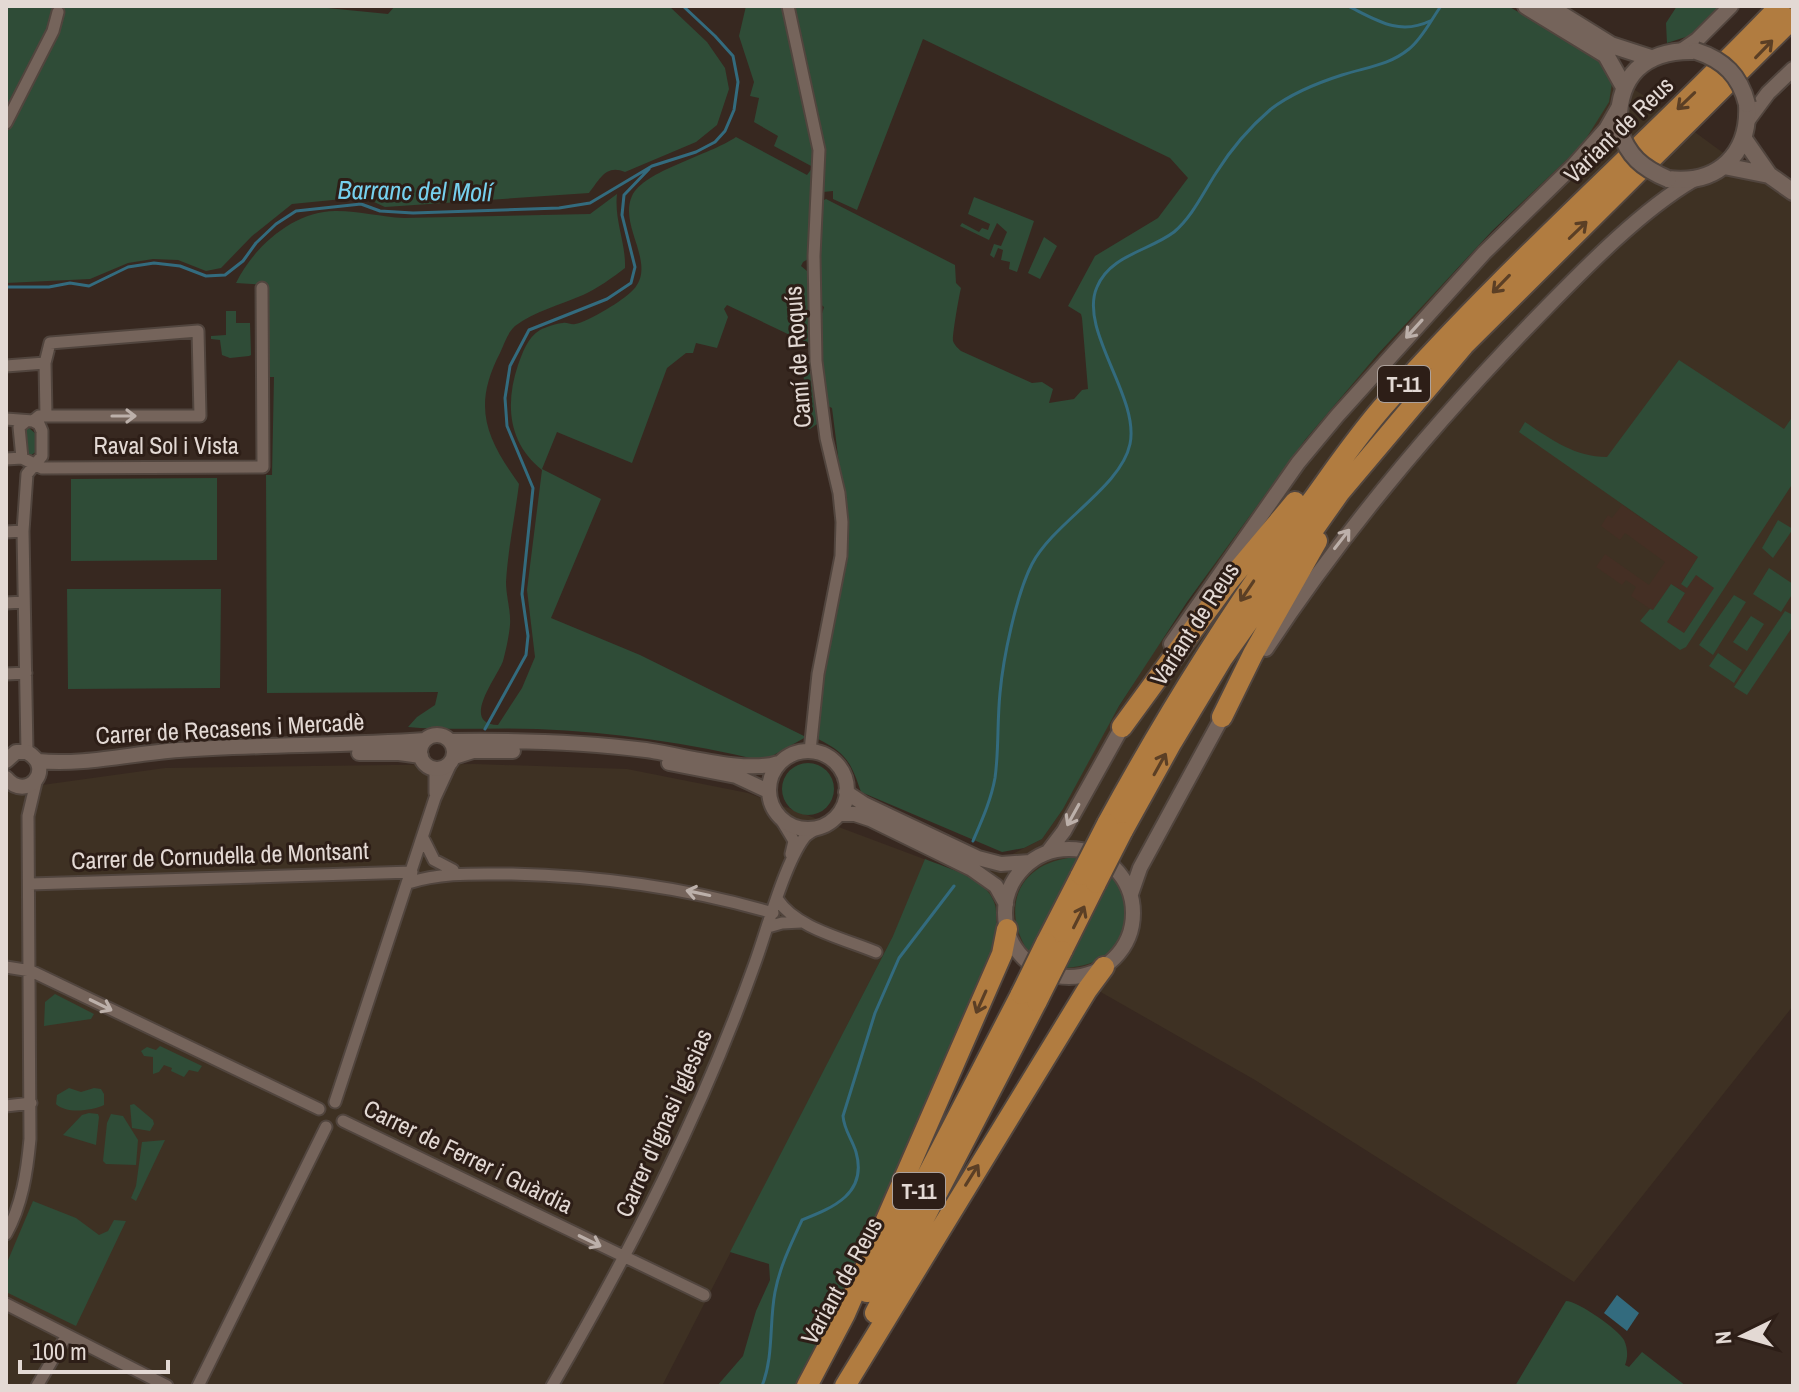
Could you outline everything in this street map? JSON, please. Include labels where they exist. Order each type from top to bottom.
[{"type":"highway","name":"Variant de Reus","points":[[833,1386],[911,1245],[1029,997],[1114,828],[1155,735],[1205,653],[1264,566],[1386,403],[1531,252],[1780,6]]},
{"type":"highway","name":"Variant de Reus","points":[[1114,828],[1278,577],[1340,492],[1464,345],[1793,18]]},
{"type":"highway","points":[[1222,717],[1253,654],[1316,543],[1417,401]]},
{"type":"highway","points":[[1122,727],[1228,582],[1359,423],[1386,403]]},
{"type":"highway","points":[[807,1386],[845,1314],[1002,954],[1007,929]]},
{"type":"highway","points":[[845,1386],[1104,967]]},
{"type":"highway","name":"Variant de Reus","points":[[813,1386],[1029,997]]},
{"type":"main road","points":[[1526,6],[1606,55],[1624,87]]},
{"type":"main road","points":[[1548,6],[1611,45],[1651,58],[1689,51],[1717,60],[1730,69],[1744,90],[1748,112],[1744,139],[1724,166],[1710,175],[1693,180],[1668,179],[1653,173],[1632,156],[1625,145],[1619,129],[1618,108],[1624,87],[1634,72],[1651,58]]},
{"type":"main road","points":[[1744,139],[1769,175],[1793,192]]},
{"type":"main road","points":[[1724,166],[1769,175]]},
{"type":"street","name":"Camí de Roquís","points":[[788,6],[819,150],[814,256],[816,361],[823,425],[839,493],[842,522],[841,556],[818,674],[810,751]]},
{"type":"street","points":[[1689,51],[1731,6]]},
{"type":"street","points":[[6,123],[53,31],[58,12]]},
{"type":"street","points":[[1748,112],[1793,69]]},
{"type":"street","points":[[1048,852],[1064,831],[1173,641],[1298,463],[1474,263],[1606,129],[1618,108]]},
{"type":"street","points":[[1131,894],[1140,868],[1222,717],[1316,573],[1427,435],[1495,360],[1573,281],[1669,194],[1693,180]]},
{"type":"street","name":"Raval Sol i Vista","points":[[35,464],[42,468],[263,467],[262,288]]},
{"type":"street","points":[[35,464],[27,463],[22,458],[19,427],[39,416],[46,416],[200,416],[198,331],[50,343],[45,363],[46,416]]},
{"type":"street","points":[[6,366],[45,363]]},
{"type":"street","points":[[6,419],[39,424],[42,431],[42,456],[27,474],[23,531],[26,673],[35,766],[33,783],[20,787]]},
{"type":"street","points":[[6,459],[22,458]]},
{"type":"street","points":[[6,532],[23,531]]},
{"type":"street","points":[[6,603],[24,602]]},
{"type":"street","points":[[6,674],[26,673]]},
{"type":"street","points":[[768,791],[736,776],[656,760],[553,751],[473,751],[454,758],[446,767],[435,769],[427,766],[421,756],[422,746],[425,740],[439,735],[450,741],[548,743],[643,750],[754,768],[778,763],[793,753],[810,751],[827,756],[840,768],[846,780],[840,814],[828,825],[818,828],[803,829],[782,821],[770,801],[768,791],[771,774],[778,763]]},
{"type":"street","name":"Carrer de Recasens i Mercadè","points":[[35,766],[212,748],[425,740]]},
{"type":"street","points":[[335,1102],[435,798],[454,758],[450,741]]},
{"type":"street","points":[[6,761],[16,752],[35,766]]},
{"type":"street","name":"Carrer de Recasens i Mercadè","points":[[35,766],[198,755],[399,753],[421,756]]},
{"type":"street","points":[[6,1234],[13,1222],[26,1175],[31,1103],[28,816],[35,766]]},
{"type":"street","points":[[435,769],[435,798]]},
{"type":"street","points":[[6,778],[20,787],[28,816]]},
{"type":"street","points":[[846,792],[864,804],[978,858],[1001,864],[1030,861],[1048,852],[1071,848],[1093,852],[1113,865],[1127,883],[1131,894],[1133,923],[1123,949],[1104,967],[1073,977],[1041,971],[1016,949],[1007,929],[1006,904],[1013,880],[1030,861]]},
{"type":"street","points":[[840,814],[855,814],[870,819],[972,869],[996,886],[1006,904]]},
{"type":"street","name":"Carrer d'Ignasi Iglesias","points":[[552,1386],[625,1258],[707,1087],[789,866],[794,841],[782,821]]},
{"type":"street","name":"Carrer d'Ignasi Iglesias","points":[[789,866],[805,836],[818,828]]},
{"type":"street","name":"Carrer de Cornudella de Montsant","points":[[423,837],[440,866],[465,873]]},
{"type":"street","name":"Carrer de Cornudella de Montsant","points":[[30,884],[410,878],[465,873],[570,875],[668,887],[773,913]]},
{"type":"street","points":[[778,900],[786,911],[801,922],[876,952]]},
{"type":"street","points":[[768,927],[801,922]]},
{"type":"street","points":[[6,967],[31,971],[319,1109]]},
{"type":"street","points":[[335,1102],[344,1112],[343,1121],[336,1127],[326,1127],[319,1119],[319,1109],[326,1103],[335,1102]]},
{"type":"street","points":[[6,1106],[31,1103]]},
{"type":"street","name":"Carrer de Ferrer i Guàrdia","points":[[343,1121],[704,1295]]},
{"type":"street","points":[[195,1386],[326,1127]]},
{"type":"street","points":[[6,1304],[167,1386]]},
{"type":"street","points":[[37,1386],[67,1335]]},
{"type":"shaded area","points":[[1614,77],[1651,100],[1793,204],[1793,1006],[1574,1282],[1255,1080],[999,934],[893,936],[662,1386],[6,1386],[6,790],[165,768],[474,764],[627,769],[748,793],[924,859],[964,879],[1042,839],[1063,809],[1110,721],[1151,656],[1245,520],[1359,376],[1432,295],[1582,145]]},
{"type":"shaded area","points":[[1622,505],[1698,557],[1681,583],[1696,575],[1715,588],[1683,634],[1667,622],[1685,593],[1671,584],[1653,611],[1631,596],[1636,587],[1626,580],[1622,585],[1596,567],[1605,554],[1649,585],[1665,562],[1625,533],[1620,540],[1601,526],[1608,515],[1612,518]]},
{"type":"green space","points":[[6,6],[50,6],[58,11],[67,6],[307,6],[388,14],[395,6],[669,6],[707,42],[725,68],[729,89],[717,125],[696,142],[625,172],[608,171],[589,193],[385,207],[363,197],[292,204],[252,236],[221,268],[206,271],[178,260],[153,259],[128,263],[90,279],[6,283]]},
{"type":"green space","points":[[746,6],[786,6],[814,145],[810,258],[801,266],[810,278],[811,345],[727,305],[724,309],[728,317],[717,348],[696,343],[693,353],[686,353],[667,368],[632,463],[557,432],[542,469],[601,499],[551,618],[640,655],[806,737],[763,761],[679,744],[594,733],[408,727],[435,705],[438,692],[267,693],[266,475],[272,475],[274,377],[267,377],[266,285],[236,283],[253,256],[291,224],[321,212],[346,211],[404,218],[590,214],[617,194],[625,268],[589,292],[539,312],[515,326],[491,372],[485,406],[487,422],[498,452],[519,484],[506,582],[510,620],[508,638],[503,661],[481,708],[482,717],[487,723],[498,725],[522,688],[535,657],[527,590],[542,470],[522,448],[512,422],[511,408],[514,380],[526,346],[540,330],[588,319],[633,290],[640,280],[641,269],[629,208],[632,196],[649,179],[736,137],[807,175],[813,167],[774,146],[778,136],[754,122],[759,98],[750,96],[754,82],[739,36]]},
{"type":"green space","points":[[793,6],[1508,6],[1598,59],[1609,69],[1612,83],[1609,102],[1582,145],[1492,231],[1378,354],[1305,440],[1187,602],[1119,706],[1063,809],[1042,839],[1024,848],[1002,852],[861,792],[846,760],[818,739],[822,685],[842,580],[847,527],[832,408],[824,404],[818,327],[824,307],[818,302],[820,202],[826,199],[955,265],[956,283],[961,288],[955,344],[961,351],[1032,383],[1042,382],[1053,389],[1049,403],[1074,399],[1082,390],[1088,389],[1082,318],[1068,306],[1095,256],[1158,218],[1188,178],[1170,158],[923,39],[857,210],[833,199],[833,191],[823,192],[823,149]]},
{"type":"green space","points":[[1677,6],[1722,6],[1692,35],[1667,43],[1666,23]]},
{"type":"green space","points":[[974,197],[1034,221],[1017,272],[1009,269],[1010,262],[1001,260],[1003,250],[998,248],[994,258],[990,255],[994,244],[1001,246],[1007,232],[997,223],[989,240],[960,226],[962,223],[979,232],[982,228],[988,230],[990,224],[968,214]]},
{"type":"green space","points":[[1044,237],[1057,246],[1040,279],[1028,273]]},
{"type":"green space","points":[[226,311],[236,311],[236,323],[250,323],[251,355],[230,358],[222,355],[220,340],[211,339],[211,336],[226,335]]},
{"type":"green space","points":[[801,352],[812,358],[817,424],[810,429],[800,426],[808,419]]},
{"type":"green space","points":[[1679,360],[1784,429],[1793,416],[1793,483],[1686,647],[1680,650],[1640,621],[1650,609],[1653,610],[1671,584],[1685,593],[1667,622],[1684,633],[1714,588],[1696,575],[1687,588],[1681,584],[1698,557],[1519,432],[1525,422],[1574,451],[1607,457]]},
{"type":"green space","points":[[28,427],[36,434],[37,451],[30,456],[26,454],[24,432]]},
{"type":"green space","points":[[217,478],[217,560],[71,561],[71,479]]},
{"type":"green space","points":[[1778,520],[1793,529],[1773,558],[1762,548]]},
{"type":"green space","points":[[1769,568],[1793,584],[1793,593],[1781,612],[1753,594]]},
{"type":"green space","points":[[67,589],[221,589],[220,688],[68,689]]},
{"type":"green space","points":[[1734,595],[1746,602],[1713,655],[1699,645]]},
{"type":"green space","points":[[1785,611],[1793,615],[1793,626],[1747,695],[1734,687]]},
{"type":"green space","points":[[1751,616],[1764,624],[1747,651],[1733,642]]},
{"type":"green space","points":[[1718,653],[1742,670],[1734,683],[1709,666]]},
{"type":"green space","points":[[808,763],[827,770],[834,789],[827,808],[808,815],[789,808],[782,789],[789,770]]},
{"type":"green space","points":[[1078,857],[1029,953],[1016,918],[1020,888],[1029,876],[1042,867],[1058,860]]},
{"type":"green space","points":[[925,859],[965,875],[990,894],[998,926],[994,956],[842,1301],[795,1386],[717,1386],[743,1356],[756,1311],[770,1280],[769,1264],[730,1252],[893,936]]},
{"type":"green space","points":[[1112,874],[1125,908],[1125,924],[1120,938],[1112,950],[1099,960],[1063,968]]},
{"type":"green space","points":[[55,994],[94,1014],[91,1019],[44,1026],[45,1002]]},
{"type":"green space","points":[[160,1046],[202,1066],[198,1072],[189,1070],[184,1077],[164,1065],[153,1074],[153,1057],[144,1056],[141,1051],[147,1047],[156,1050]]},
{"type":"green space","points":[[69,1088],[81,1092],[101,1089],[104,1105],[79,1110],[60,1107],[56,1104],[57,1095]]},
{"type":"green space","points":[[134,1104],[153,1120],[150,1131],[132,1128],[130,1105]]},
{"type":"green space","points":[[98,1114],[99,1117],[96,1145],[63,1135],[82,1115]]},
{"type":"green space","points":[[111,1114],[123,1116],[138,1140],[136,1165],[106,1164],[103,1161],[107,1123]]},
{"type":"green space","points":[[165,1140],[136,1201],[131,1198],[136,1186],[142,1142]]},
{"type":"green space","points":[[33,1201],[76,1218],[99,1235],[108,1231],[114,1220],[126,1221],[76,1326],[6,1292],[6,1265]]},
{"type":"green space","points":[[1566,1301],[1588,1311],[1621,1335],[1627,1350],[1625,1365],[1629,1367],[1642,1352],[1686,1386],[1515,1386]]},
{"type":"water","points":[[1617,1295],[1639,1313],[1627,1331],[1604,1313]]},
{"type":"waterway","name":"Barranc del Molí","points":[[6,287],[49,287],[70,283],[89,286],[128,267],[154,263],[180,266],[206,276],[225,275],[243,261],[276,224],[296,211],[361,204],[380,211],[413,213],[559,208],[590,203],[652,166],[696,152],[715,142],[725,131],[734,110],[738,82],[733,56],[683,6]]},
{"type":"waterway","points":[[1348,6],[1398,27],[1430,21]]},
{"type":"waterway","points":[[973,841],[995,778],[1004,663],[1026,577],[1042,549],[1114,475],[1130,444],[1131,426],[1126,406],[1096,323],[1093,304],[1103,276],[1120,261],[1174,232],[1192,212],[1234,147],[1271,109],[1314,85],[1401,55],[1418,40],[1441,6]]},
{"type":"waterway","points":[[485,729],[526,655],[528,636],[522,594],[533,488],[507,426],[505,398],[510,366],[529,330],[607,299],[631,283],[635,267],[622,215],[624,195],[649,169]]},
{"type":"waterway","points":[[762,1386],[768,1363],[775,1292],[802,1220],[845,1197],[857,1179],[856,1152],[843,1116],[875,1013],[899,958],[954,886]]}]
